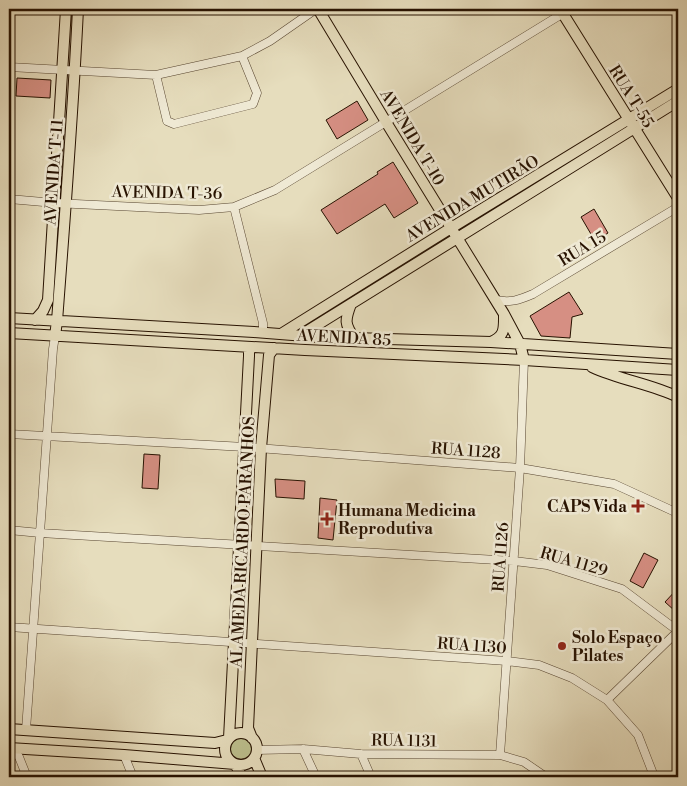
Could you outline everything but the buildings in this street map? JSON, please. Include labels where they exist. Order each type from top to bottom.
[{"type":"main road","name":"AVENIDA T-11","points":[[35,320],[43,311],[48,300],[66,9]]},
{"type":"main road","name":"AVENIDA T-11","points":[[54,336],[58,321],[78,9]]},
{"type":"main road","name":"AVENIDA T-10","points":[[317,9],[389,121],[451,228],[496,300],[520,344],[524,360]]},
{"type":"main road","name":"RUA T-55","points":[[564,10],[678,198]]},
{"type":"main road","name":"AVENIDA MUTIRÃO","points":[[301,335],[457,238],[632,124],[678,89]]},
{"type":"main road","name":"AVENIDA MUTIRÃO","points":[[281,334],[451,228],[632,124],[678,101]]},
{"type":"main road","points":[[351,304],[346,324],[355,339]]},
{"type":"main road","points":[[491,342],[496,340],[503,332],[504,314]]},
{"type":"main road","name":"AVENIDA 85","points":[[9,318],[355,339],[491,342],[678,354]]},
{"type":"main road","points":[[35,320],[54,336]]},
{"type":"main road","points":[[89,338],[100,330],[291,340],[301,335]]},
{"type":"main road","name":"AVENIDA 85","points":[[9,333],[678,370]]},
{"type":"main road","name":"ALAMEDA RICARDO PARANHOS","points":[[228,739],[245,447],[249,356],[247,346]]},
{"type":"main road","name":"ALAMEDA RICARDO PARANHOS","points":[[252,738],[248,728],[260,448],[269,355],[274,348]]},
{"type":"main road","points":[[587,364],[606,374],[678,397]]},
{"type":"main road","points":[[9,729],[215,743],[243,733],[248,734],[255,742],[255,754],[262,777]]},
{"type":"main road","points":[[10,748],[20,740],[26,730]]},
{"type":"main road","points":[[228,739],[225,746],[225,754],[235,764],[242,777]]},
{"type":"main road","points":[[10,748],[242,765],[248,763],[255,754]]},
{"type":"street","points":[[9,67],[156,75],[242,56],[270,41],[317,9]]},
{"type":"street","name":"AVENIDA T-36","points":[[9,199],[199,210],[234,207],[275,190],[389,121],[564,10]]},
{"type":"street","points":[[156,75],[167,121],[174,124],[252,104],[257,93],[242,56]]},
{"type":"street","name":"RUA 15","points":[[496,300],[507,302],[519,300],[533,294],[678,206]]},
{"type":"street","points":[[234,207],[263,323],[263,332]]},
{"type":"street","points":[[26,730],[54,336]]},
{"type":"street","name":"RUA 1126","points":[[500,755],[520,468],[524,360]]},
{"type":"street","name":"RUA 1128","points":[[9,434],[245,447],[520,468],[614,484],[678,514]]},
{"type":"street","name":"RUA 1129","points":[[9,530],[514,561],[547,565],[622,590],[678,631]]},
{"type":"street","name":"RUA 1130","points":[[9,627],[507,661],[540,665],[572,678],[607,700],[638,735],[654,777]]},
{"type":"street","points":[[607,700],[678,631]]},
{"type":"street","points":[[10,748],[19,757],[27,777]]},
{"type":"street","points":[[303,749],[316,777]]},
{"type":"street","name":"RUA 1131","points":[[255,754],[303,749],[361,754],[500,755],[524,762],[546,777]]},
{"type":"street","points":[[361,754],[371,777]]},
{"type":"street","points":[[124,755],[133,777]]},
{"type":"green space","points":[[241,737],[249,740],[252,748],[249,756],[241,759],[233,756],[230,748],[233,740]]},
{"type":"place","name":"CAPS Vida","points":[[638,506]]},
{"type":"place","name":"Humana Medicina Reprodutiva","points":[[327,519]]},
{"type":"place","name":"Solo Espaço Pilates","points":[[562,646]]}]
